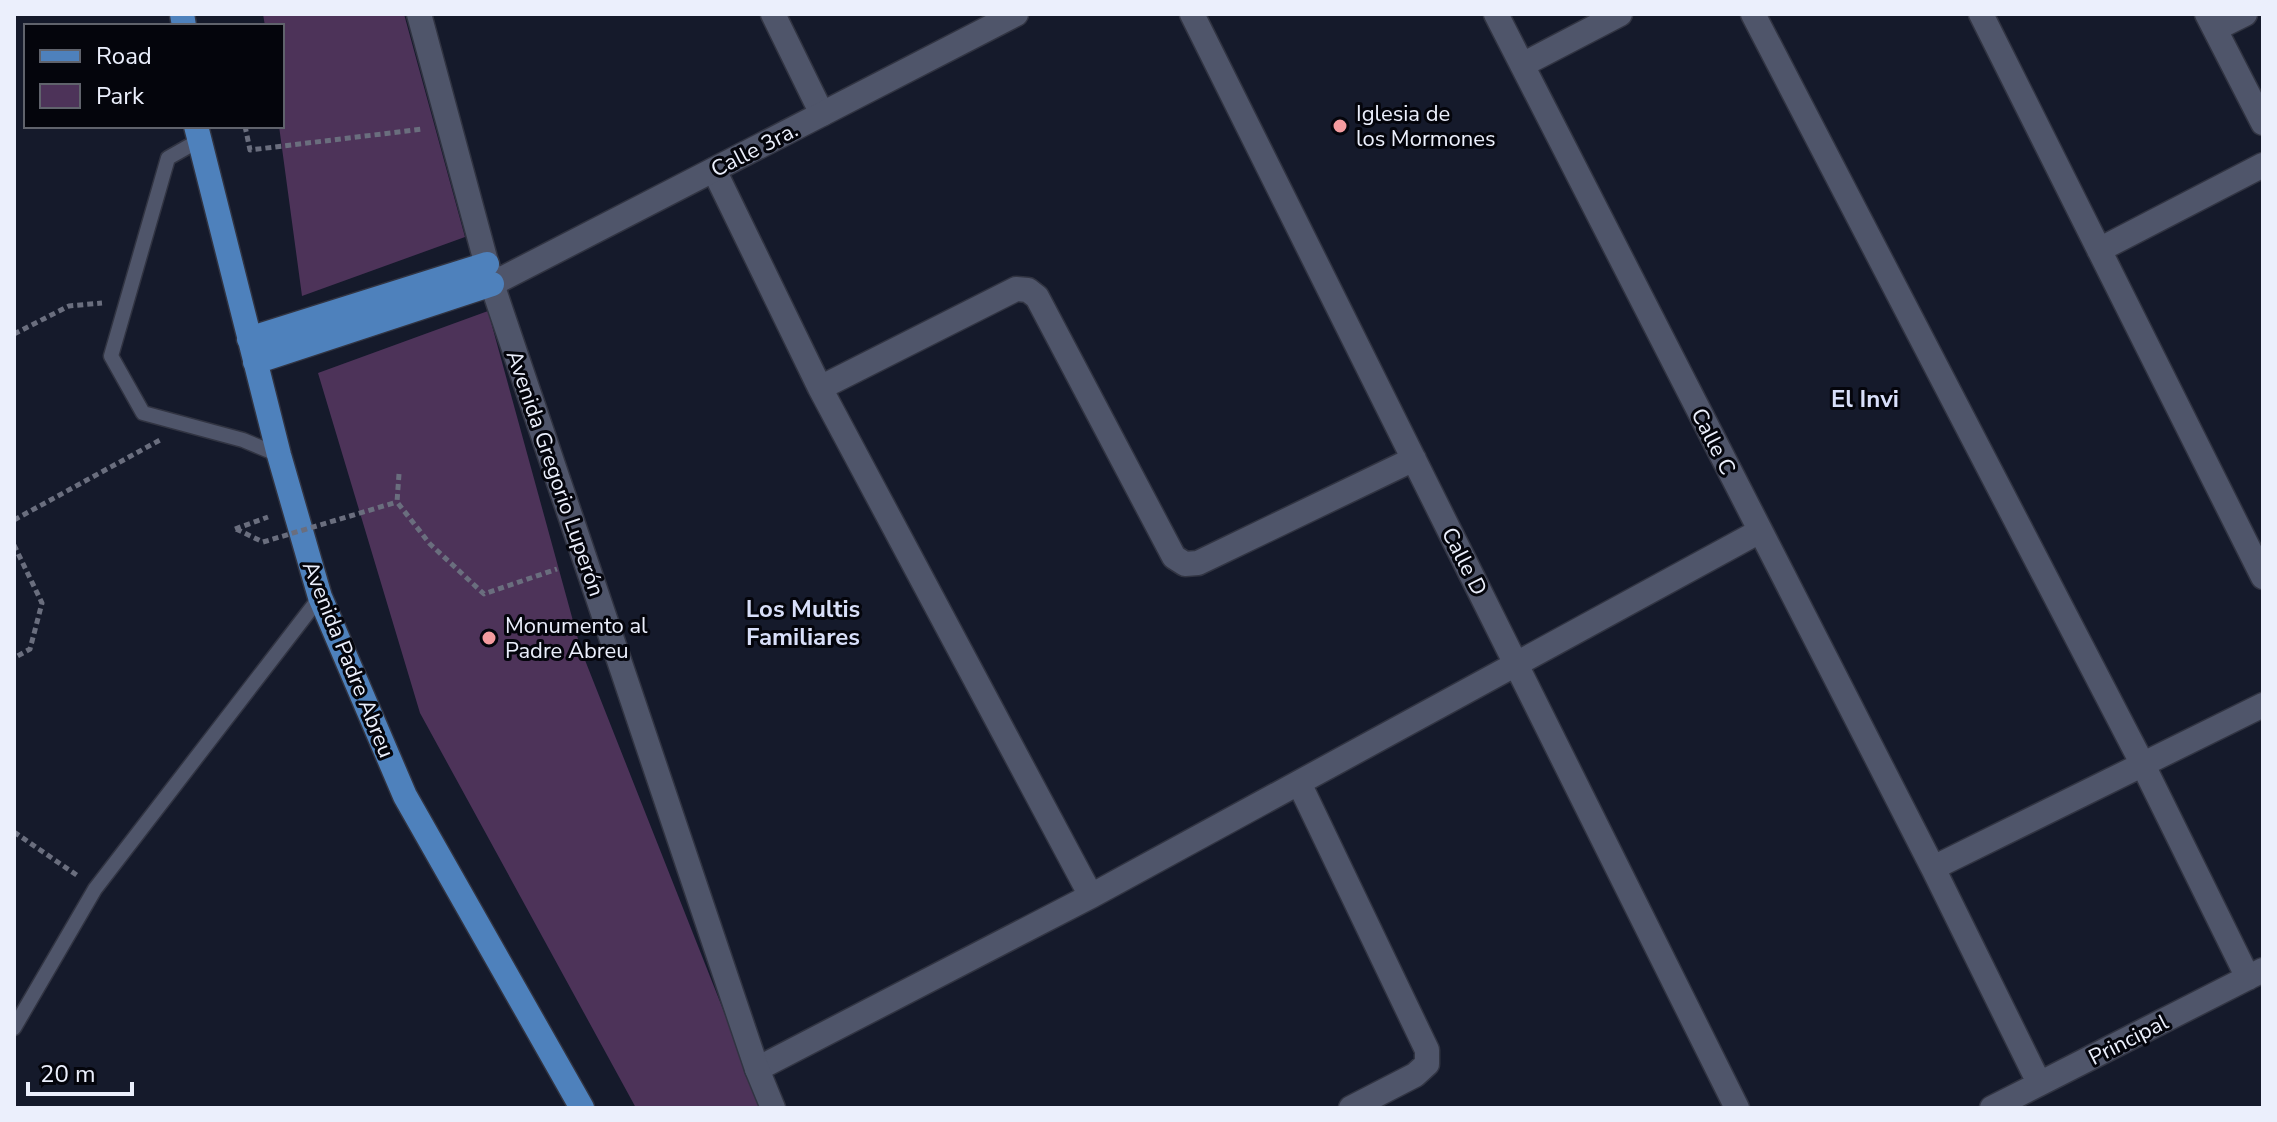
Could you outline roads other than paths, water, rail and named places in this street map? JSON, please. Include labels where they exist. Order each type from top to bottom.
[{"type":"main road","name":"Avenida Padre Abreu","points":[[197,133],[279,455],[320,597],[405,796],[582,1108]]},
{"type":"main road","points":[[252,351],[490,274]]},
{"type":"street","name":"Avenida Gregorio Luperón","points":[[419,14],[490,274],[757,1069],[773,1108]]},
{"type":"street","points":[[773,14],[822,114]]},
{"type":"street","name":"Calle 3ra.","points":[[490,274],[714,170],[1016,14]]},
{"type":"street","name":"Calle D","points":[[1192,14],[1737,1108]]},
{"type":"street","name":"Calle C","points":[[1496,14],[1933,868],[2039,1083]]},
{"type":"street","points":[[1522,65],[1620,14]]},
{"type":"street","points":[[1753,14],[2143,765],[2255,974]]},
{"type":"street","points":[[1981,14],[2263,577]]},
{"type":"street","points":[[2245,14],[2211,22],[2263,123]]},
{"type":"street","points":[[2099,250],[2263,165]]},
{"type":"street","points":[[714,170],[820,388],[1091,896]]},
{"type":"street","points":[[820,388],[1016,289],[1028,290],[1037,297],[1174,557],[1185,564],[1198,563],[1414,459]]},
{"type":"street","points":[[757,1069],[1091,896],[1760,531]]},
{"type":"street","points":[[1933,868],[2263,705]]},
{"type":"street","points":[[1299,783],[1427,1050],[1427,1064],[1415,1075],[1351,1108]]},
{"type":"street","name":"Principal","points":[[1992,1108],[2255,974]]},
{"type":"lane","points":[[197,133],[168,158],[111,356],[143,413],[243,440],[279,455]]},
{"type":"lane","points":[[14,1028],[95,889],[320,597]]},
{"type":"place","name":"Iglesia de los Mormones","points":[[1340,126]]},
{"type":"place","name":"Monumento al Padre Abreu","points":[[489,638]]},
{"type":"district","name":"El Invi","points":[[1865,399]]},
{"type":"district","name":"Los Multis Familiares","points":[[803,623]]}]
